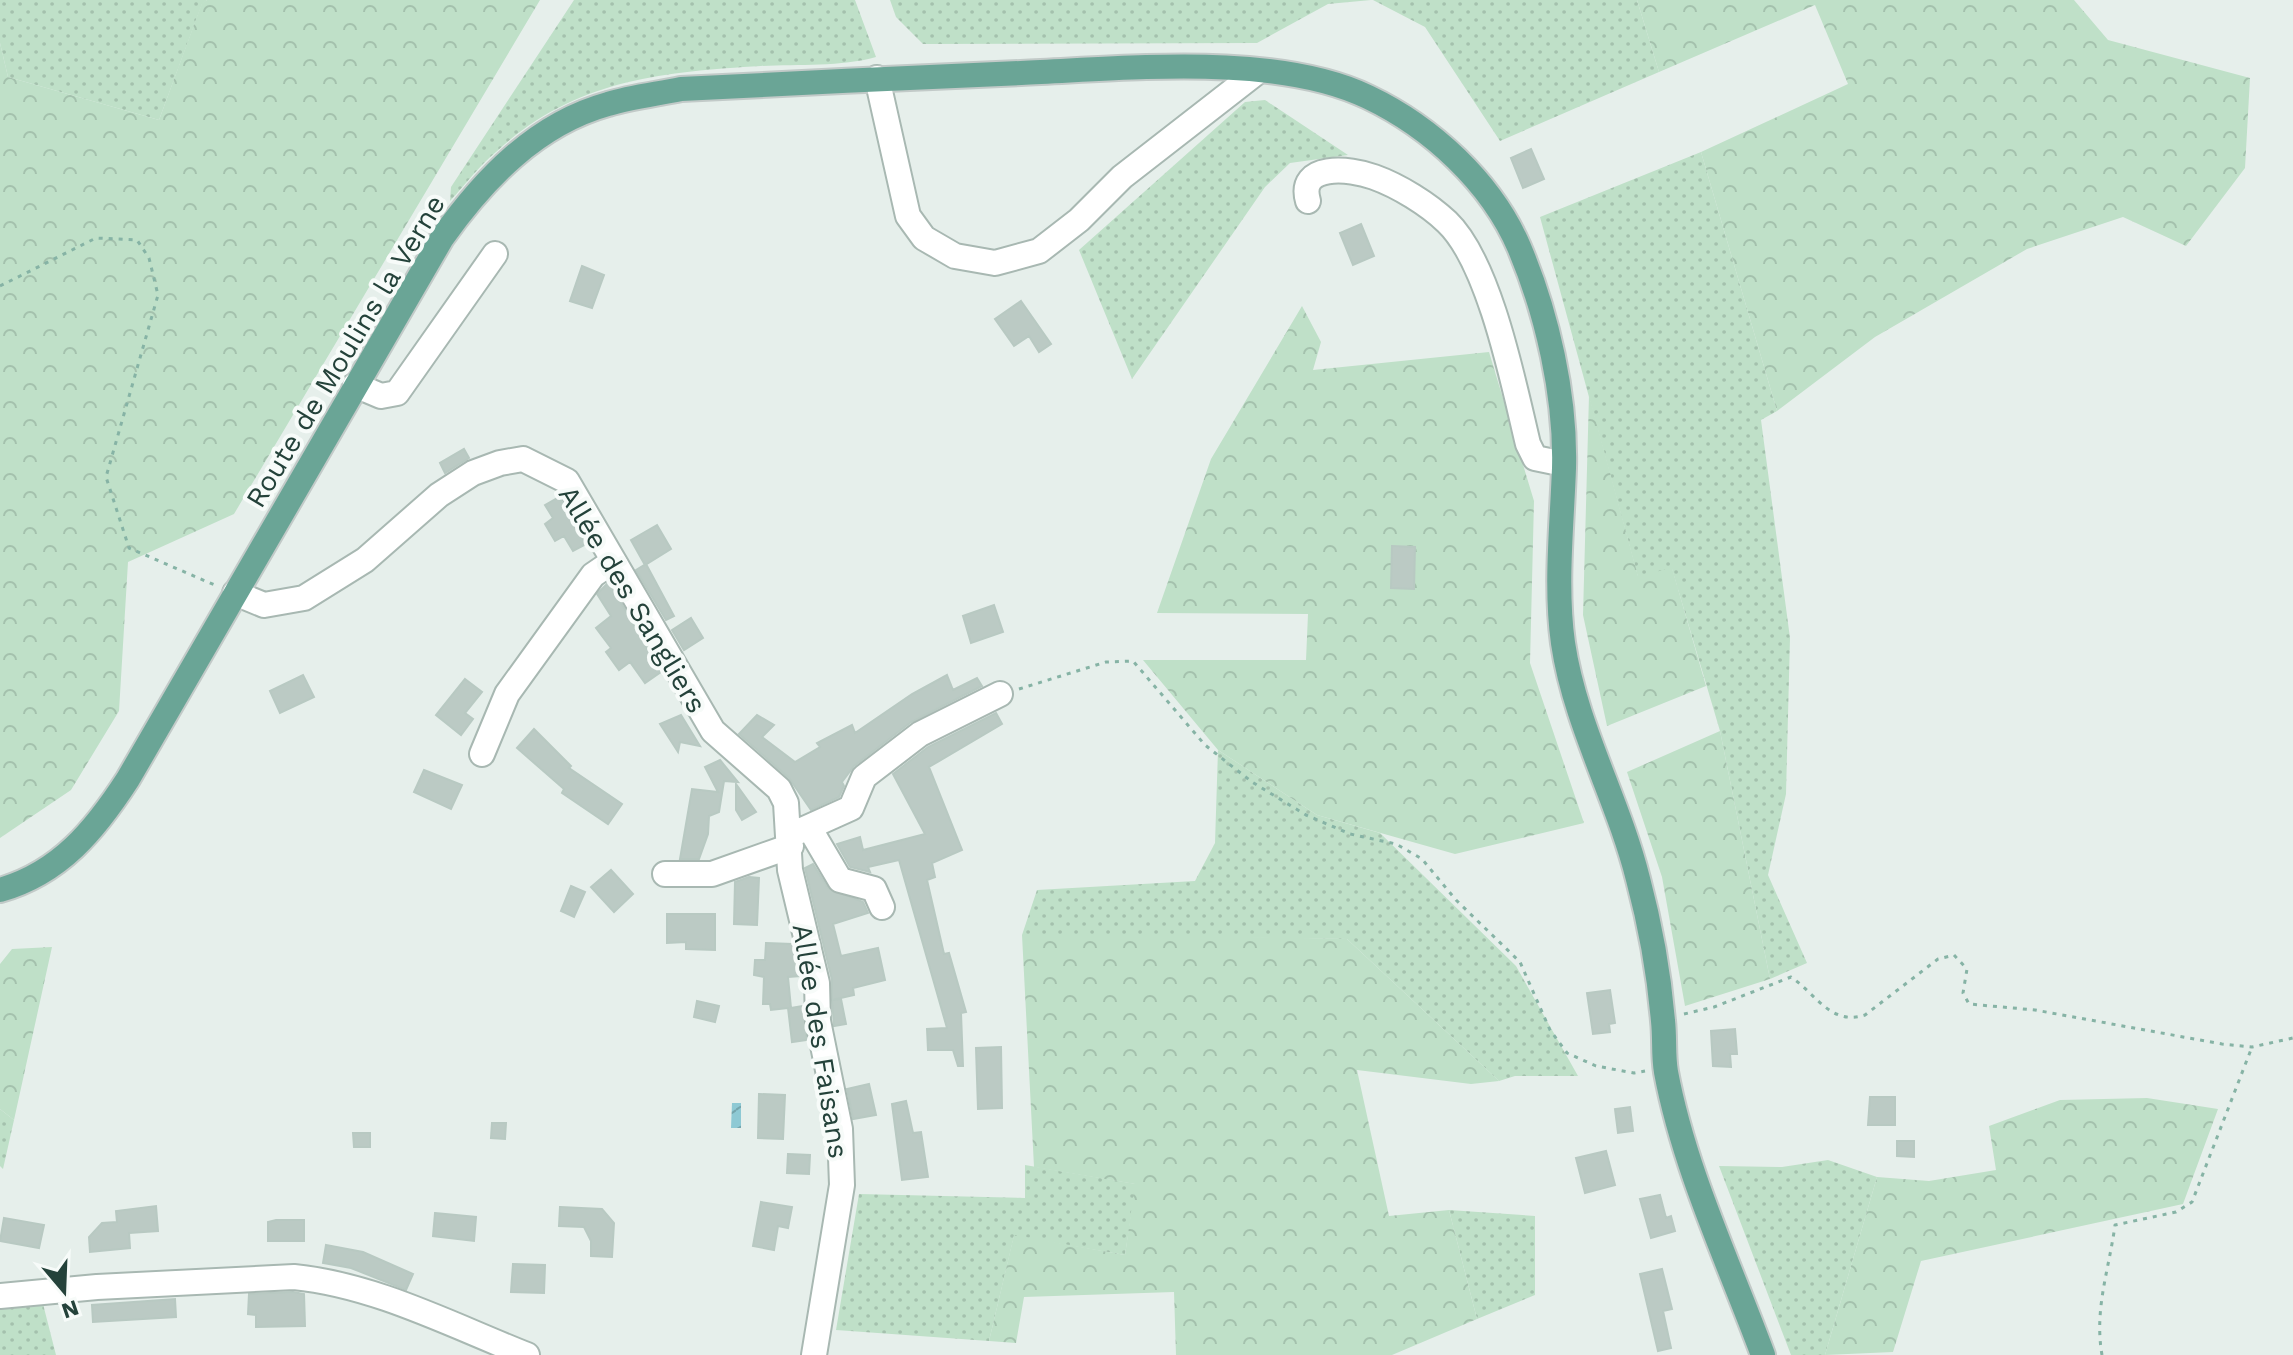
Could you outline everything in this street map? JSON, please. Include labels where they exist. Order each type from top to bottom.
[{"type":"main road","name":"Route de Moulins la Verne","points":[[0,890],[37,876],[59,862],[87,836],[116,798],[423,268],[470,199],[514,155],[558,125],[608,103],[681,89],[1179,67],[1315,79],[1366,95],[1412,122],[1446,148],[1485,191],[1517,241],[1536,292],[1553,363],[1564,464],[1562,640],[1573,692],[1626,835],[1639,882],[1663,1019],[1665,1069],[1683,1140],[1763,1355]]},
{"type":"street","points":[[877,78],[908,216],[924,238],[955,256],[995,263],[1039,251],[1079,220],[1122,177],[1257,72]]},
{"type":"street","points":[[1308,201],[1304,188],[1308,180],[1318,173],[1334,171],[1372,176],[1409,195],[1447,222],[1464,244],[1478,273],[1505,350],[1528,444],[1535,458],[1564,464]]},
{"type":"street","points":[[355,385],[381,396],[397,393],[495,254]]},
{"type":"street","name":"Allée des Sangliers","points":[[235,593],[264,605],[304,598],[365,560],[439,495],[473,473],[523,459],[567,481],[713,731],[779,789],[797,836],[790,870]]},
{"type":"street","points":[[482,754],[507,694],[593,575],[612,562]]},
{"type":"street","points":[[665,874],[712,874],[851,808],[864,777],[920,734],[1000,694]]},
{"type":"street","points":[[797,836],[840,880],[874,889],[882,907]]},
{"type":"street","name":"Allée des Faisans","points":[[790,870],[817,983],[818,1021],[840,1129],[842,1185],[814,1355]]},
{"type":"street","points":[[0,1296],[97,1287],[294,1277],[325,1280],[358,1287],[527,1355]]},
{"type":"path","points":[[0,286],[96,238],[137,240],[149,258],[158,295],[106,477],[109,489],[129,548],[235,593]]},
{"type":"path","points":[[1000,694],[1068,676],[1106,662],[1133,661],[1205,745],[1252,782],[1306,815],[1350,834],[1396,844],[1422,859],[1456,900],[1520,962],[1550,1030],[1567,1053],[1596,1066],[1634,1073],[1665,1069]]},
{"type":"path","points":[[1663,1019],[1714,1007],[1791,977],[1833,1015],[1852,1019],[1865,1015],[1938,959],[1954,955],[1967,969],[1963,993],[1969,1004],[1981,1008],[2035,1010],[2252,1047],[2293,1038]]},
{"type":"path","points":[[2102,1355],[2099,1301],[2110,1269],[2115,1225],[2176,1212],[2192,1202],[2252,1047]]},
{"type":"green space","points":[[0,0],[207,0],[202,4],[159,120],[8,77],[0,43]]},
{"type":"green space","points":[[207,0],[540,0],[234,514],[128,562],[119,711],[71,790],[0,838],[0,43],[8,77],[159,120],[202,3]]},
{"type":"green space","points":[[574,0],[855,0],[876,57],[834,64],[688,72],[620,84],[587,95],[556,109],[526,128],[490,157],[450,201],[451,187]]},
{"type":"green space","points":[[890,0],[1371,0],[1328,4],[1257,43],[923,44],[896,17]]},
{"type":"green space","points":[[1373,0],[1637,0],[1659,72],[1500,141],[1425,27]]},
{"type":"green space","points":[[1637,0],[2074,0],[2108,40],[2250,78],[2245,168],[2186,246],[2123,217],[2027,249],[1875,337],[1777,411],[1701,152],[1848,84],[1815,5],[1659,72]]},
{"type":"green space","points":[[1265,100],[1348,155],[1290,163],[1265,187],[1132,379],[1079,250],[1245,102]]},
{"type":"green space","points":[[1701,152],[1777,411],[1761,420],[1790,638],[1786,794],[1768,875],[1807,963],[1770,979],[1720,731],[1672,569],[1638,577],[1540,217]]},
{"type":"green space","points":[[1302,306],[1321,342],[1313,370],[1489,352],[1534,501],[1530,663],[1584,823],[1455,854],[1317,815],[1218,750],[1143,660],[1306,660],[1308,614],[1157,613],[1211,459]]},
{"type":"green space","points":[[1589,395],[1638,576],[1672,568],[1706,686],[1607,726],[1583,615]]},
{"type":"green space","points":[[1720,731],[1770,979],[1685,1006],[1662,877],[1627,772]]},
{"type":"green space","points":[[1218,750],[1317,815],[1380,833],[1516,966],[1578,1076],[1515,1076],[1499,1081],[1347,939],[1022,935],[1037,890],[1195,881],[1215,843]]},
{"type":"green space","points":[[1022,935],[1347,939],[1499,1081],[1471,1084],[1357,1070],[1389,1216],[1449,1210],[1477,1319],[1392,1355],[1176,1355],[1174,1292],[1024,1297],[1016,1343],[989,1341],[1014,1235],[1125,1255],[1135,1184],[1034,1167]]},
{"type":"green space","points":[[52,947],[14,1120],[0,1109],[0,964],[12,949]]},
{"type":"green space","points":[[2147,1098],[2218,1109],[2183,1204],[1921,1261],[1893,1352],[1825,1355],[1877,1177],[1929,1181],[1996,1170],[1989,1126],[2060,1100]]},
{"type":"green space","points":[[0,1109],[14,1120],[3,1169],[0,1166]]},
{"type":"green space","points":[[1828,1160],[1877,1177],[1825,1355],[1791,1355],[1719,1166],[1782,1167]]},
{"type":"green space","points":[[1025,1165],[1136,1184],[1125,1255],[1014,1236],[989,1341],[836,1330],[859,1194],[1025,1198]]},
{"type":"green space","points":[[1449,1210],[1535,1216],[1535,1295],[1477,1319]]},
{"type":"green space","points":[[43,1304],[56,1355],[0,1355],[0,1309]]},
{"type":"water","points":[[732,1103],[741,1103],[741,1128],[731,1128]]},
{"type":"building","points":[[1531,149],[1544,179],[1523,188],[1511,158]]},
{"type":"building","points":[[1361,224],[1374,256],[1353,265],[1340,233]]},
{"type":"building","points":[[582,266],[604,275],[592,308],[570,301]]},
{"type":"building","points":[[1021,301],[1051,344],[1039,352],[1029,336],[1014,346],[995,319]]},
{"type":"building","points":[[464,449],[469,458],[445,473],[440,463]]},
{"type":"building","points":[[559,497],[586,544],[573,551],[564,536],[555,541],[545,524],[553,518],[545,505]]},
{"type":"building","points":[[657,525],[671,549],[645,565],[631,540]]},
{"type":"building","points":[[1392,546],[1415,547],[1414,589],[1391,588]]},
{"type":"building","points":[[646,564],[674,616],[666,620],[636,570]]},
{"type":"building","points":[[609,582],[661,672],[645,683],[630,662],[619,670],[606,652],[611,648],[596,628],[611,616],[597,594]]},
{"type":"building","points":[[994,605],[1003,632],[971,643],[963,616]]},
{"type":"building","points":[[691,618],[703,638],[684,650],[672,630]]},
{"type":"building","points":[[303,675],[314,697],[280,713],[270,691]]},
{"type":"building","points":[[947,675],[953,690],[977,678],[982,686],[911,722],[854,766],[842,782],[844,786],[839,797],[811,810],[789,778],[739,734],[757,715],[774,725],[762,737],[795,762],[820,747],[817,743],[852,725],[855,733],[912,694]]},
{"type":"building","points":[[465,679],[482,692],[465,713],[473,719],[461,735],[436,715]]},
{"type":"building","points":[[996,713],[1002,724],[929,767],[962,850],[932,863],[935,877],[927,880],[944,954],[949,953],[966,1012],[961,1013],[963,1066],[958,1066],[953,1050],[928,1050],[927,1029],[947,1028],[899,860],[868,867],[870,872],[850,867],[837,844],[860,837],[863,850],[925,834],[893,774],[928,747]]},
{"type":"building","points":[[681,715],[700,746],[680,742],[678,752],[660,724]]},
{"type":"building","points":[[534,729],[571,766],[569,768],[622,804],[608,824],[562,793],[564,789],[517,748]]},
{"type":"building","points":[[720,760],[738,782],[724,781],[719,812],[709,816],[708,834],[699,859],[680,859],[692,789],[718,792],[705,767]]},
{"type":"building","points":[[424,770],[462,785],[451,809],[414,792]]},
{"type":"building","points":[[736,784],[756,812],[742,820],[736,810]]},
{"type":"building","points":[[813,864],[828,888],[863,902],[868,913],[833,924],[841,956],[878,948],[885,980],[853,988],[854,995],[832,1000],[832,980],[805,868]]},
{"type":"building","points":[[611,870],[633,894],[614,912],[591,887]]},
{"type":"building","points":[[749,877],[759,878],[757,925],[734,924],[735,882]]},
{"type":"building","points":[[571,886],[585,892],[574,917],[561,911]]},
{"type":"building","points":[[667,914],[715,914],[715,950],[686,949],[686,942],[667,943]]},
{"type":"building","points":[[766,943],[792,944],[800,976],[788,977],[791,1008],[803,1006],[807,1040],[792,1042],[788,1008],[771,1010],[770,1004],[763,1004],[764,977],[754,975],[755,960],[765,960]]},
{"type":"building","points":[[1610,990],[1615,1023],[1609,1024],[1610,1032],[1593,1034],[1587,993]]},
{"type":"building","points":[[841,999],[846,1024],[834,1026],[832,1000]]},
{"type":"building","points":[[697,1001],[719,1006],[715,1022],[694,1017]]},
{"type":"building","points":[[1735,1029],[1737,1054],[1730,1054],[1731,1067],[1713,1066],[1711,1031]]},
{"type":"building","points":[[1001,1047],[1002,1108],[978,1109],[976,1048]]},
{"type":"building","points":[[869,1084],[876,1115],[853,1119],[847,1089]]},
{"type":"building","points":[[759,1094],[785,1095],[783,1139],[758,1138]]},
{"type":"building","points":[[1870,1097],[1895,1097],[1895,1125],[1868,1125]]},
{"type":"building","points":[[906,1101],[913,1133],[921,1132],[928,1177],[902,1180],[892,1104]]},
{"type":"building","points":[[1630,1107],[1633,1131],[1618,1133],[1615,1109]]},
{"type":"building","points":[[492,1123],[506,1123],[505,1139],[491,1138]]},
{"type":"building","points":[[353,1133],[370,1133],[370,1147],[354,1147]]},
{"type":"building","points":[[1897,1141],[1914,1141],[1914,1157],[1897,1156]]},
{"type":"building","points":[[1606,1151],[1615,1185],[1585,1193],[1576,1158]]},
{"type":"building","points":[[788,1154],[810,1155],[809,1174],[787,1173]]},
{"type":"building","points":[[1660,1195],[1666,1218],[1671,1216],[1675,1231],[1651,1238],[1640,1199]]},
{"type":"building","points":[[761,1202],[792,1207],[788,1228],[778,1226],[774,1250],[753,1246]]},
{"type":"building","points":[[156,1206],[158,1231],[129,1233],[130,1248],[90,1252],[89,1237],[102,1223],[117,1222],[116,1211]]},
{"type":"building","points":[[560,1207],[602,1209],[614,1223],[612,1257],[591,1256],[591,1241],[584,1227],[559,1226]]},
{"type":"building","points":[[435,1213],[476,1217],[474,1241],[433,1236]]},
{"type":"building","points":[[4,1218],[44,1225],[39,1248],[0,1241]]},
{"type":"building","points":[[304,1220],[304,1241],[268,1241],[268,1222]]},
{"type":"building","points":[[326,1245],[363,1252],[413,1274],[406,1290],[351,1268],[323,1263]]},
{"type":"building","points":[[513,1264],[545,1265],[544,1293],[511,1292]]},
{"type":"building","points":[[1662,1269],[1672,1309],[1663,1311],[1671,1348],[1658,1351],[1640,1274]]},
{"type":"building","points":[[249,1294],[304,1294],[305,1326],[256,1327],[256,1315],[248,1314]]},
{"type":"building","points":[[175,1299],[176,1317],[93,1322],[92,1305]]}]
